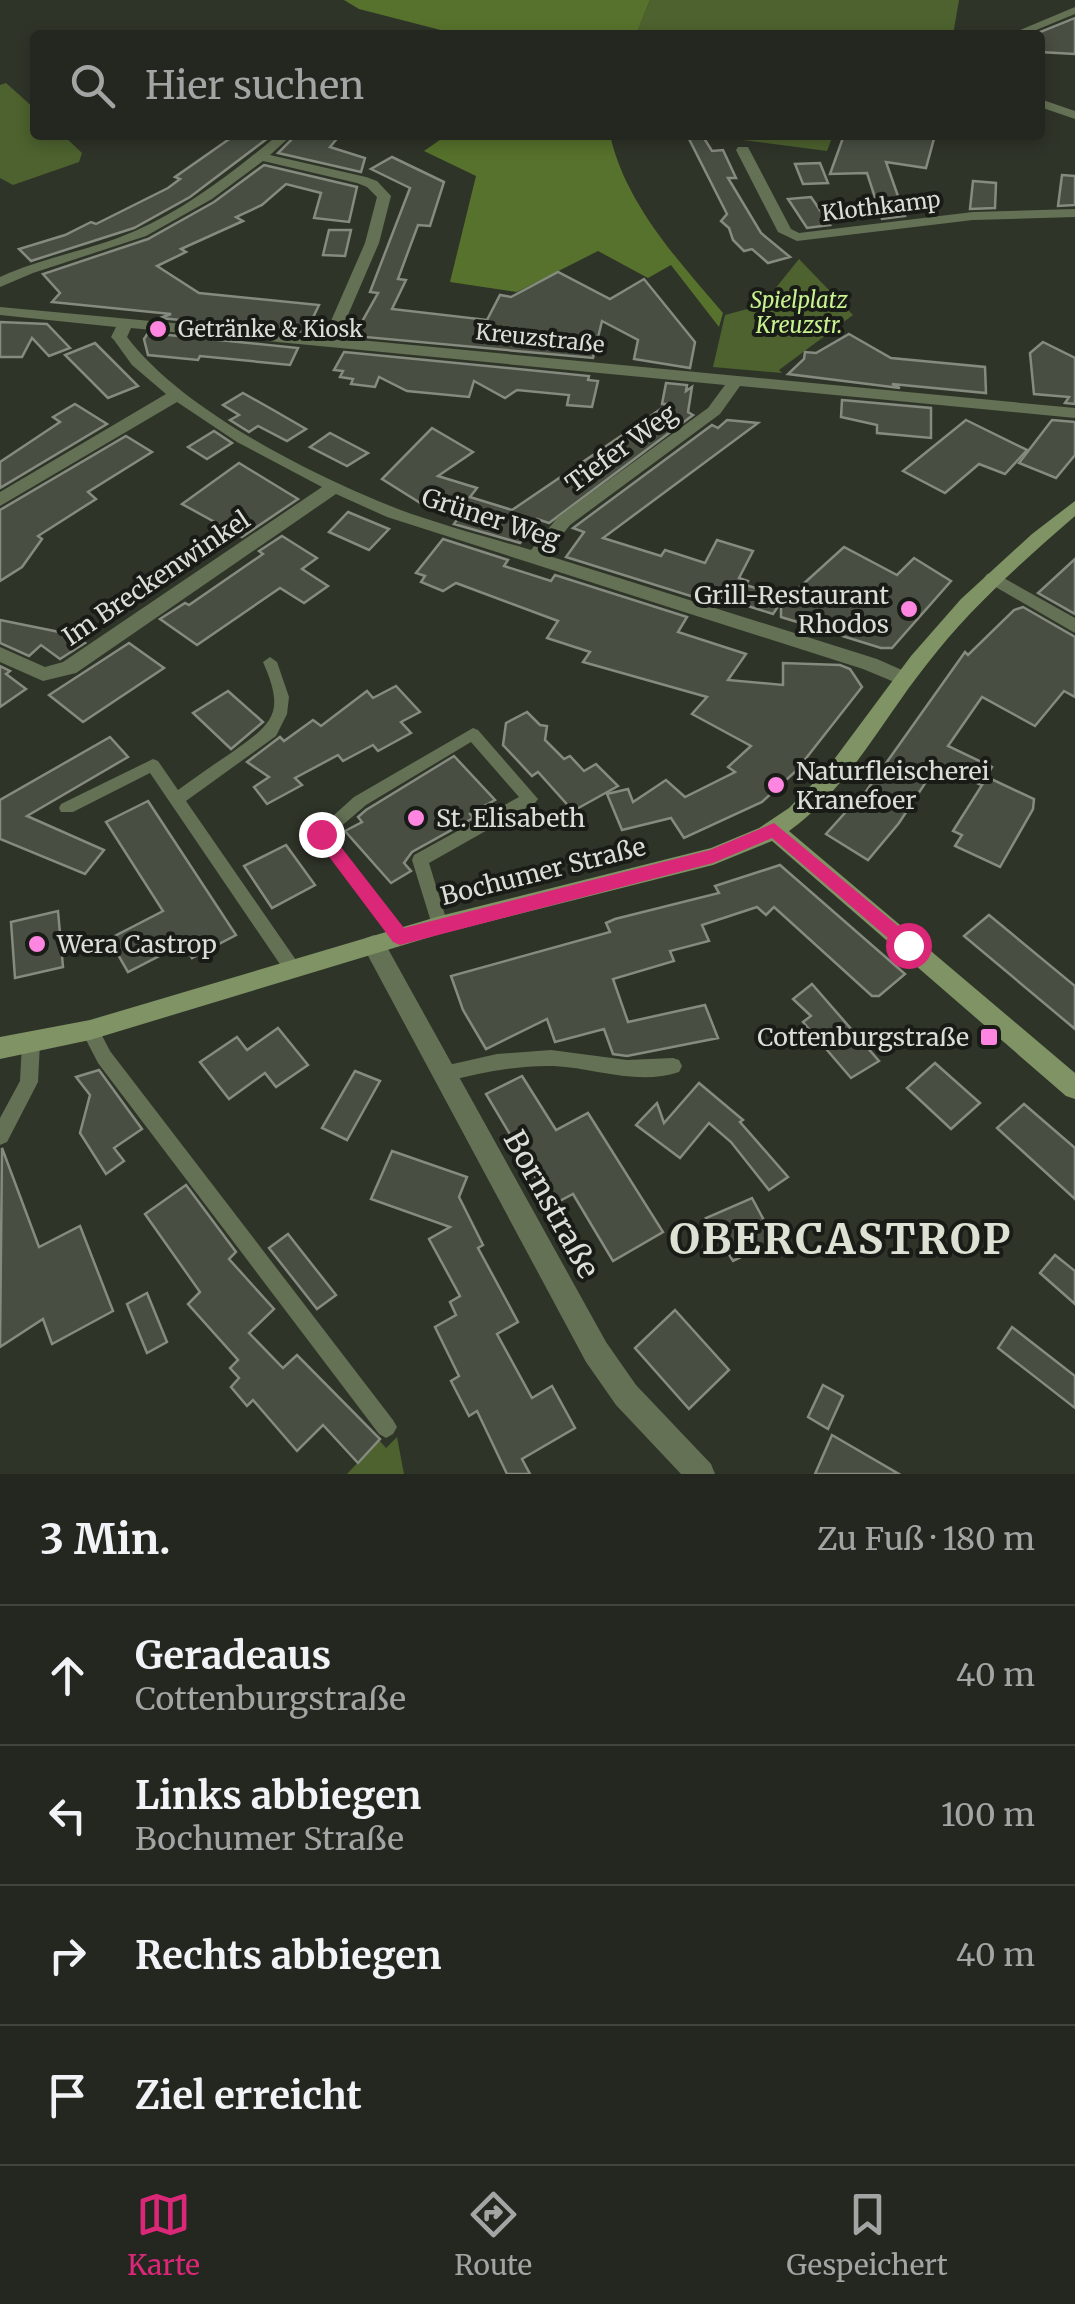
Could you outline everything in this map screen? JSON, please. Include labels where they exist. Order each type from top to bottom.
[{"type":"main road","name":"Bochumer Straße","points":[[0,1048],[90,1030],[440,926],[713,856],[774,830],[818,792],[904,679],[993,578],[1075,507]]},
{"type":"main road","points":[[774,830],[1075,1088]]},
{"type":"street","points":[[1026,30],[1075,10]]},
{"type":"street","points":[[1045,105],[1075,115]]},
{"type":"street","points":[[5,311],[9,296],[0,285],[24,271],[118,244],[181,216],[216,194],[280,140]]},
{"type":"street","name":"Klothkamp","points":[[743,150],[785,232],[797,237],[973,216],[1075,213]]},
{"type":"street","points":[[260,156],[361,180],[384,196],[372,243],[330,340]]},
{"type":"street","name":"Kreuzstraße","points":[[5,311],[1075,413]]},
{"type":"street","name":"Grüner Weg","points":[[126,322],[119,337],[125,349],[175,396],[333,488],[393,513],[870,664],[904,679]]},
{"type":"street","name":"Tiefer Weg","points":[[535,558],[564,521],[714,411],[736,380]]},
{"type":"street","points":[[0,500],[175,396]]},
{"type":"street","name":"Im Breckenwinkel","points":[[0,654],[43,674],[62,672],[333,488]]},
{"type":"street","points":[[993,578],[1075,626]]},
{"type":"street","name":"Bornstraße","points":[[387,941],[444,1074],[596,1352],[634,1404],[701,1474]]},
{"type":"lane","points":[[177,799],[272,732],[281,718],[284,701],[270,662]]},
{"type":"lane","points":[[387,941],[321,834],[360,801],[473,734],[530,799],[420,860],[440,926]]},
{"type":"lane","points":[[67,808],[153,765],[292,968]]},
{"type":"lane","points":[[90,1030],[104,1057],[386,1427]]},
{"type":"lane","points":[[0,1136],[28,1082],[31,1043]]},
{"type":"lane","points":[[444,1074],[484,1064],[548,1058],[596,1061],[648,1072],[673,1066]]},
{"type":"green space","points":[[344,0],[650,0],[638,30],[441,30],[359,9]]},
{"type":"green space","points":[[650,0],[959,0],[954,30],[638,30]]},
{"type":"green space","points":[[6,83],[30,105],[30,140],[68,140],[82,153],[79,162],[13,185],[0,178],[0,85]]},
{"type":"green space","points":[[440,140],[612,140],[641,208],[723,313],[719,327],[671,265],[648,278],[598,251],[517,292],[450,282],[476,176],[424,151]]},
{"type":"green space","points":[[743,140],[831,140],[827,151]]},
{"type":"green space","name":"Spielplatz Kreuzstr.","points":[[799,259],[853,315],[779,370],[782,373],[713,367],[725,315],[762,305]]},
{"type":"green space","points":[[397,1437],[404,1474],[347,1474],[379,1440],[386,1448]]},
{"type":"building","points":[[1075,18],[1075,54],[1045,52],[1045,30]]},
{"type":"building","points":[[228,140],[265,140],[190,197],[134,228],[31,261],[19,249],[65,235],[91,222],[96,224],[168,188],[180,179],[175,177]]},
{"type":"building","points":[[291,140],[336,140],[330,147],[365,158],[361,172],[278,153]]},
{"type":"building","points":[[690,140],[705,140],[712,151],[723,150],[736,178],[728,178],[761,233],[790,257],[768,263],[752,249],[744,251],[721,221],[727,214]]},
{"type":"building","points":[[842,140],[934,140],[926,168],[886,162],[905,216],[882,219],[867,173],[830,174]]},
{"type":"building","points":[[392,157],[444,182],[430,226],[418,225],[398,279],[406,280],[392,309],[487,320],[500,295],[511,297],[558,272],[610,299],[644,279],[695,342],[690,368],[634,359],[638,340],[602,321],[593,358],[354,336],[378,293],[370,292],[410,188],[371,169]]},
{"type":"building","points":[[820,163],[828,183],[803,184],[795,164]]},
{"type":"building","points":[[264,165],[357,187],[349,222],[314,218],[321,193],[286,184],[262,205],[236,217],[243,221],[181,249],[186,252],[157,266],[199,293],[319,305],[306,332],[160,318],[171,314],[52,302],[60,293],[43,274],[148,239],[214,202]]},
{"type":"building","points":[[1062,175],[1075,176],[1075,205],[1058,206]]},
{"type":"building","points":[[973,181],[996,183],[995,208],[970,209]]},
{"type":"building","points":[[811,197],[830,225],[807,228],[788,199]]},
{"type":"building","points":[[329,230],[351,230],[345,256],[323,255]]},
{"type":"building","points":[[0,322],[47,324],[70,348],[49,356],[32,338],[22,357],[0,357]]},
{"type":"building","points":[[148,333],[298,348],[290,365],[148,355],[144,339]]},
{"type":"building","points":[[849,334],[891,358],[985,367],[986,393],[892,384],[900,388],[788,374],[804,359],[805,352],[816,353]]},
{"type":"building","points":[[1043,342],[1075,358],[1075,404],[1065,403],[1069,397],[1034,394],[1030,353]]},
{"type":"building","points":[[95,343],[138,386],[108,398],[65,355]]},
{"type":"building","points":[[344,352],[589,376],[588,380],[598,381],[592,407],[567,405],[569,395],[517,390],[505,398],[474,381],[469,397],[407,391],[379,377],[375,387],[351,384],[353,379],[340,377],[343,371],[334,370]]},
{"type":"building","points":[[666,383],[687,385],[686,391],[692,387],[688,412],[693,415],[549,523],[537,519],[520,543],[454,524],[460,516],[422,504],[382,479],[432,428],[473,452],[438,476],[477,488],[470,497],[512,510],[668,404],[662,404]]},
{"type":"building","points":[[243,393],[306,429],[287,441],[258,426],[249,432],[230,420],[239,415],[223,405]]},
{"type":"building","points":[[842,400],[931,408],[931,438],[877,433],[877,425],[841,417]]},
{"type":"building","points":[[75,404],[107,424],[0,488],[0,462],[60,422],[53,417]]},
{"type":"building","points":[[727,420],[758,423],[603,538],[661,556],[665,550],[705,563],[717,540],[753,551],[739,578],[748,581],[746,585],[780,596],[790,596],[844,547],[897,575],[914,558],[951,581],[892,648],[781,617],[781,602],[773,614],[700,591],[697,598],[566,557],[584,532],[573,528],[712,425],[718,428]]},
{"type":"building","points":[[966,420],[1027,450],[1005,474],[979,464],[945,493],[903,471]]},
{"type":"building","points":[[1052,420],[1075,422],[1075,455],[1056,478],[1019,463]]},
{"type":"building","points":[[214,431],[232,443],[207,459],[188,447]]},
{"type":"building","points":[[330,433],[368,453],[347,466],[310,447]]},
{"type":"building","points":[[126,436],[152,452],[88,492],[96,499],[38,536],[42,539],[22,567],[0,581],[0,510]]},
{"type":"building","points":[[239,463],[298,499],[242,537],[182,504]]},
{"type":"building","points":[[348,512],[389,529],[369,550],[329,532]]},
{"type":"building","points":[[282,536],[317,558],[302,569],[328,586],[304,603],[280,588],[197,645],[160,619],[185,603],[189,605],[263,554],[259,551]]},
{"type":"building","points":[[443,539],[508,560],[504,566],[551,581],[555,575],[687,617],[678,632],[746,654],[728,680],[783,685],[783,663],[840,665],[850,669],[862,687],[796,771],[762,802],[684,838],[671,818],[622,830],[607,794],[628,789],[633,802],[666,780],[685,797],[735,772],[728,767],[751,746],[692,714],[707,697],[583,662],[590,652],[547,638],[558,621],[456,583],[443,591],[421,582],[425,576],[416,573]]},
{"type":"building","points":[[1075,559],[1075,614],[1038,593]]},
{"type":"building","points":[[1023,607],[1075,637],[1075,697],[1064,691],[1035,726],[982,697],[948,746],[992,767],[981,785],[937,765],[899,823],[868,860],[826,834],[852,805],[850,797],[862,797],[965,652],[968,655],[1014,610]]},
{"type":"building","points":[[0,620],[74,635],[85,643],[60,659],[41,645],[29,656],[0,643]]},
{"type":"building","points":[[129,643],[164,668],[83,722],[49,695]]},
{"type":"building","points":[[0,666],[26,689],[0,707]]},
{"type":"building","points":[[396,686],[420,712],[401,722],[411,733],[378,751],[373,745],[343,761],[338,755],[295,778],[302,785],[267,804],[254,787],[269,777],[247,762],[280,737],[284,741],[313,720],[321,726],[367,691],[373,698]]},
{"type":"building","points":[[228,691],[263,722],[231,749],[193,713]]},
{"type":"building","points":[[527,712],[540,725],[547,726],[545,740],[564,759],[570,756],[584,771],[596,764],[618,786],[573,811],[538,772],[532,776],[503,745],[506,723]]},
{"type":"building","points":[[110,737],[128,757],[27,816],[104,850],[85,874],[0,839],[0,800]]},
{"type":"building","name":"St. Elisabeth","points":[[454,756],[495,800],[470,814],[473,818],[412,852],[404,863],[411,871],[391,883],[345,831],[362,822],[358,817],[366,810]]},
{"type":"building","points":[[987,777],[1034,799],[1033,809],[1000,867],[955,846],[962,835],[953,831]]},
{"type":"building","points":[[148,801],[236,935],[192,958],[183,944],[128,972],[109,939],[163,911],[106,822]]},
{"type":"building","points":[[286,845],[315,885],[272,908],[244,866]]},
{"type":"building","points":[[780,865],[905,974],[879,996],[872,996],[774,907],[766,915],[757,907],[702,925],[709,941],[670,951],[674,961],[613,979],[628,1022],[705,1005],[718,1038],[627,1056],[613,1054],[604,1029],[555,1042],[547,1019],[486,1049],[463,1010],[451,976],[610,932],[606,923],[615,919],[719,893],[715,886]]},
{"type":"building","name":"Wera Castrop","points":[[58,911],[63,967],[15,978],[11,922]]},
{"type":"building","points":[[989,915],[1075,986],[1075,1029],[964,936]]},
{"type":"building","points":[[812,984],[879,1061],[851,1078],[803,1022],[811,1016],[793,999]]},
{"type":"building","points":[[278,1028],[308,1065],[276,1087],[265,1073],[229,1099],[200,1062],[237,1037],[247,1050]]},
{"type":"building","points":[[935,1063],[980,1103],[951,1129],[907,1088]]},
{"type":"building","points":[[99,1070],[142,1129],[114,1148],[124,1161],[106,1174],[80,1133],[90,1095],[76,1077]]},
{"type":"building","points":[[355,1071],[380,1081],[347,1140],[322,1128]]},
{"type":"building","points":[[522,1076],[556,1130],[588,1113],[663,1232],[613,1261],[573,1194],[552,1205],[486,1094]]},
{"type":"building","points":[[699,1083],[743,1120],[740,1122],[788,1177],[769,1190],[731,1142],[709,1123],[680,1158],[636,1125],[657,1103],[664,1123]]},
{"type":"building","points":[[1024,1104],[1075,1148],[1075,1199],[997,1128]]},
{"type":"building","points":[[2,1148],[39,1247],[80,1226],[113,1311],[52,1344],[43,1319],[0,1347]]},
{"type":"building","points":[[392,1151],[467,1177],[459,1197],[483,1245],[478,1248],[518,1322],[497,1334],[532,1398],[552,1386],[575,1428],[522,1459],[530,1474],[507,1474],[477,1411],[469,1416],[451,1381],[459,1376],[435,1327],[456,1315],[450,1302],[460,1296],[429,1239],[450,1227],[371,1199]]},
{"type":"building","points":[[186,1185],[236,1252],[229,1259],[274,1309],[249,1333],[283,1368],[297,1355],[380,1439],[358,1463],[323,1425],[297,1451],[253,1400],[247,1406],[231,1387],[239,1378],[230,1368],[238,1360],[188,1304],[200,1292],[145,1214]]},
{"type":"building","points":[[752,1198],[775,1241],[733,1261],[706,1218]]},
{"type":"building","points":[[288,1234],[336,1295],[317,1309],[269,1248]]},
{"type":"building","points":[[1055,1255],[1075,1271],[1075,1304],[1040,1273]]},
{"type":"building","points":[[147,1293],[167,1342],[147,1353],[127,1304]]},
{"type":"building","points":[[675,1310],[729,1370],[689,1409],[635,1348]]},
{"type":"building","points":[[1012,1327],[1075,1376],[1075,1408],[998,1348]]},
{"type":"building","points":[[823,1385],[843,1396],[828,1429],[808,1417]]},
{"type":"building","points":[[832,1435],[899,1474],[815,1474]]},
{"type":"place","name":"Getränke & Kiosk","points":[[158,329]]},
{"type":"place","name":"Grill-Restaurant Rhodos","points":[[909,609]]},
{"type":"place","name":"Naturfleischerei Kranefoer","points":[[776,785]]},
{"type":"place","name":"St. Elisabeth","points":[[416,818]]},
{"type":"place","name":"Wera Castrop","points":[[37,944]]},
{"type":"place","name":"Cottenburgstraße","points":[[989,1037]]},
{"type":"district","name":"OBERCASTROP","points":[[841,1239]]},
{"type":"route","points":[[321,834],[400,937],[713,856],[774,830],[908,945]]}]
